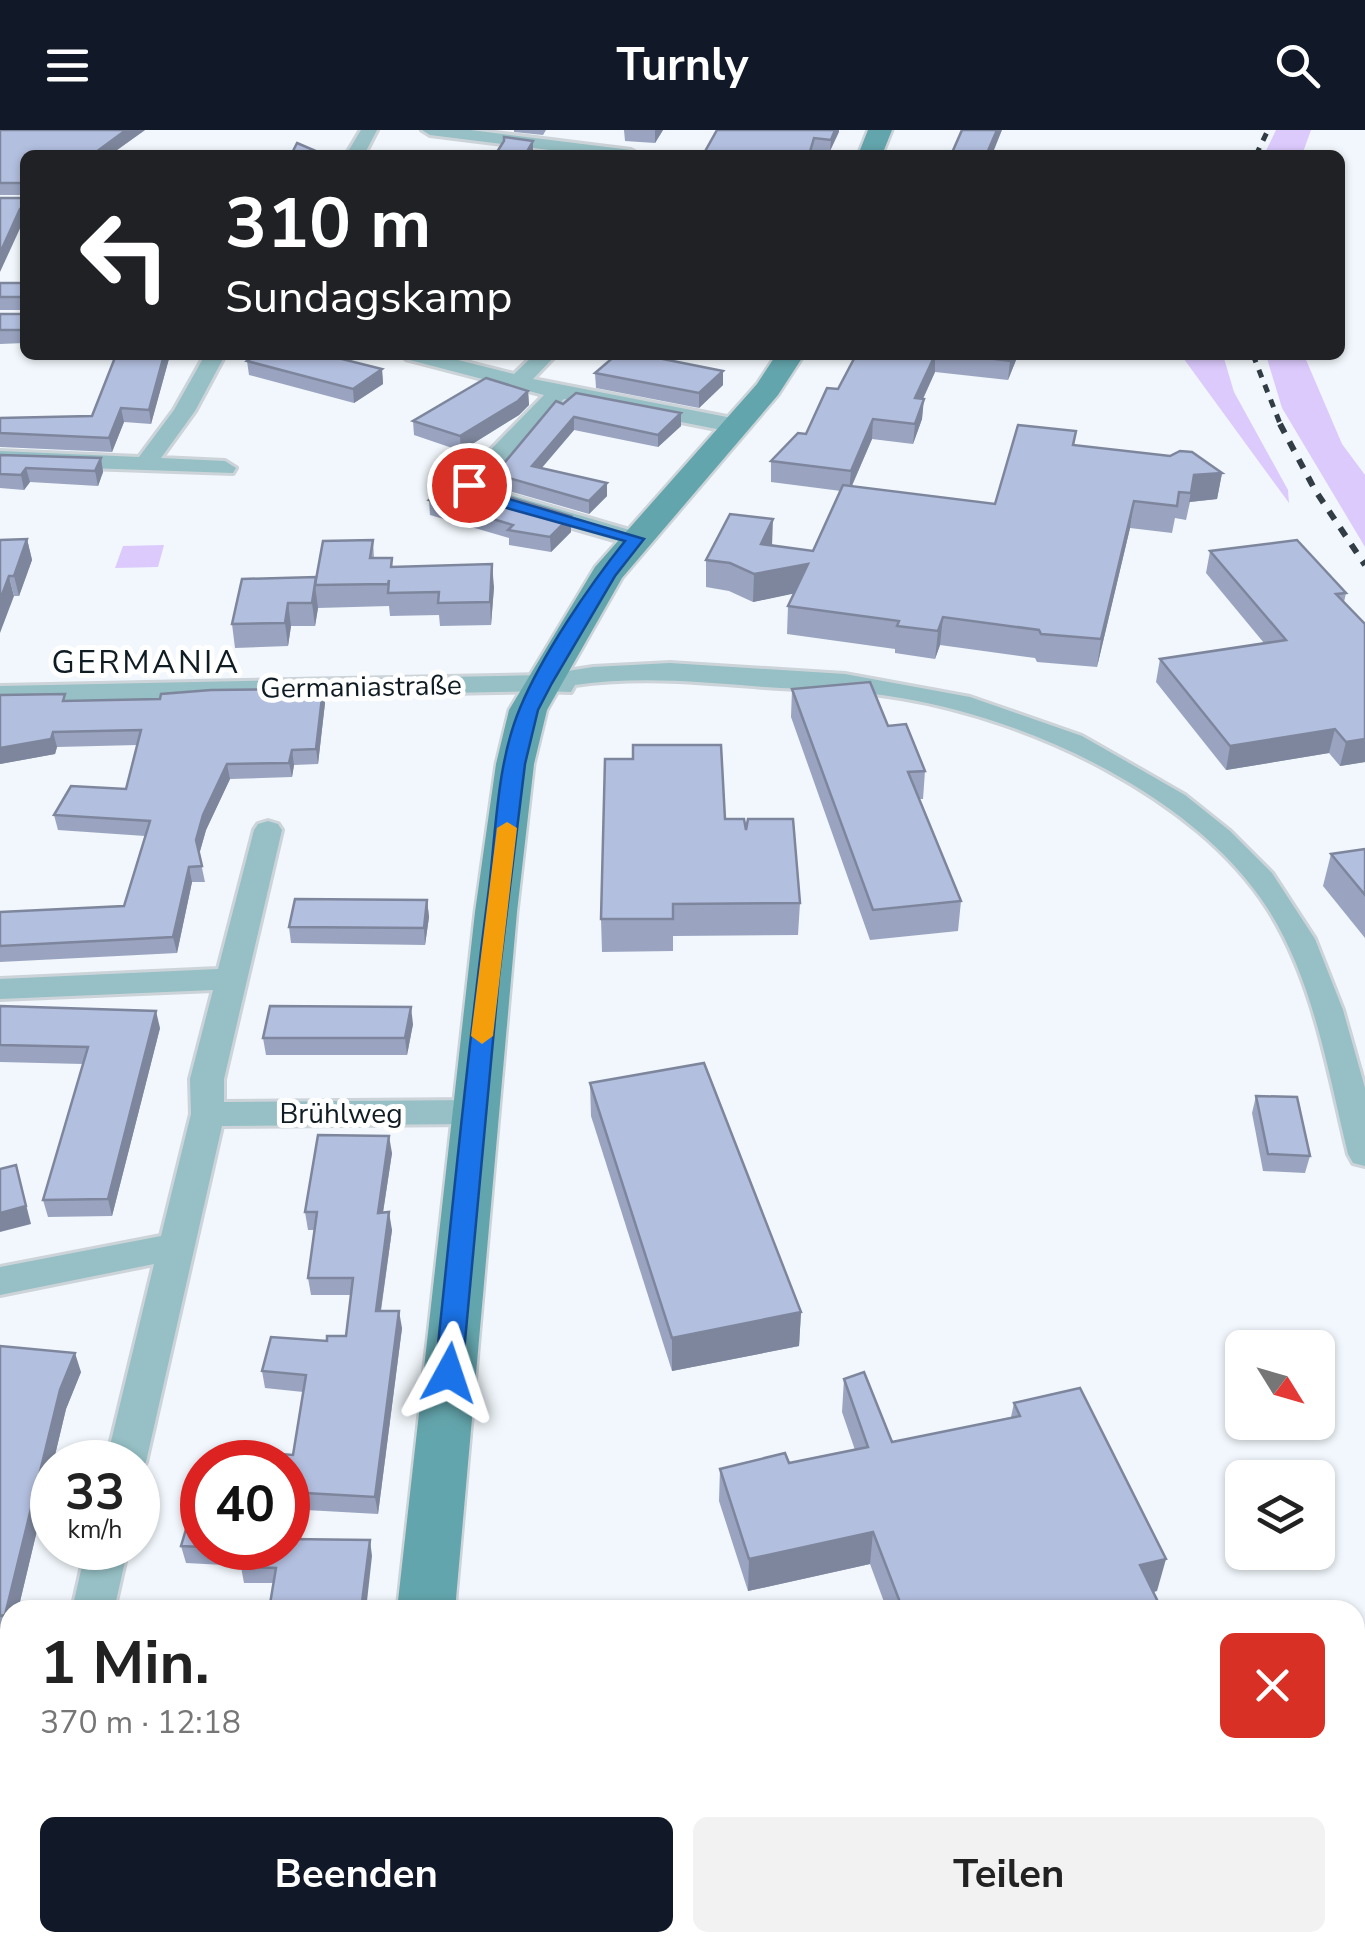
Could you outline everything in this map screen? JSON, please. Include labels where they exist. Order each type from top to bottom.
[{"type":"street","points":[[430,130],[591,150]]},
{"type":"street","points":[[148,462],[184,411],[212,360]]},
{"type":"street","points":[[432,360],[558,392],[737,426]]},
{"type":"street","points":[[518,382],[541,360]]},
{"type":"street","points":[[427,1600],[474,1112],[515,764],[528,710],[607,574],[737,426],[786,360]]},
{"type":"street","points":[[558,392],[474,480],[470,491],[636,539]]},
{"type":"street","points":[[0,458],[225,468]]},
{"type":"street","name":"Germaniastraße","points":[[0,694],[543,683],[594,690],[746,677],[846,682],[932,696],[1012,719],[1125,767],[1205,823],[1262,880],[1305,948],[1365,1154]]},
{"type":"street","points":[[131,1440],[208,1114],[206,1079],[268,830]]},
{"type":"street","points":[[0,989],[229,979]]},
{"type":"street","name":"Brühlweg","points":[[208,1114],[474,1112]]},
{"type":"street","points":[[0,1282],[174,1247]]},
{"type":"street","points":[[95,1600],[102,1570]]},
{"type":"shaded area","points":[[1276,130],[1311,130],[1304,150],[1266,150]]},
{"type":"shaded area","points":[[1185,360],[1224,360],[1234,392],[1288,490],[1289,503]]},
{"type":"shaded area","points":[[1268,360],[1306,360],[1342,444],[1365,475],[1365,547],[1282,408]]},
{"type":"shaded area","points":[[164,545],[158,567],[115,568],[123,546]]},
{"type":"building","points":[[0,130],[126,130],[99,150],[20,150],[20,183],[0,183]]},
{"type":"building","points":[[717,130],[835,130],[831,140],[814,138],[810,150],[706,150]]},
{"type":"building","points":[[962,130],[997,130],[988,150],[953,150]]},
{"type":"building","points":[[504,137],[533,141],[528,150],[498,150]]},
{"type":"building","points":[[297,143],[313,150],[294,150]]},
{"type":"building","points":[[0,198],[20,198],[20,209],[0,253]]},
{"type":"building","points":[[0,283],[20,283],[20,297],[0,297]]},
{"type":"building","points":[[0,314],[20,314],[20,330],[0,330]]},
{"type":"building","points":[[114,360],[163,360],[149,410],[121,408],[109,438],[0,433],[0,418],[92,416]]},
{"type":"building","points":[[346,360],[382,369],[353,389],[247,361]]},
{"type":"building","points":[[610,360],[668,360],[723,371],[699,393],[595,373]]},
{"type":"building","points":[[853,360],[933,360],[915,398],[924,399],[915,424],[873,419],[851,471],[771,461],[798,433],[806,434],[827,388],[838,389]]},
{"type":"building","points":[[486,378],[528,391],[460,436],[413,421]]},
{"type":"building","points":[[576,393],[681,413],[658,435],[574,417],[532,466],[607,483],[589,501],[495,474],[556,401],[563,404]]},
{"type":"building","points":[[1018,425],[1076,431],[1073,445],[1170,456],[1180,451],[1192,452],[1222,473],[1194,475],[1191,493],[1179,492],[1177,506],[1134,501],[1101,639],[1041,634],[1039,630],[943,617],[938,631],[897,626],[899,621],[788,606],[808,564],[754,574],[730,563],[706,560],[730,514],[773,519],[761,544],[813,551],[843,485],[995,504]]},
{"type":"building","points":[[0,455],[101,458],[95,471],[26,468],[21,475],[0,474]]},
{"type":"building","points":[[456,481],[571,516],[550,537],[508,530],[513,525],[429,500]]},
{"type":"building","points":[[27,539],[14,576],[9,576],[0,600],[0,540]]},
{"type":"building","points":[[373,540],[370,558],[392,558],[391,567],[492,564],[490,602],[438,603],[439,592],[388,593],[389,580],[388,584],[315,585],[323,541]]},
{"type":"building","points":[[1297,540],[1346,593],[1336,594],[1365,624],[1365,739],[1346,742],[1335,729],[1230,746],[1160,659],[1286,640],[1210,551]]},
{"type":"building","points":[[316,577],[312,603],[288,603],[285,623],[232,624],[242,579]]},
{"type":"building","points":[[870,682],[888,726],[906,724],[925,771],[908,772],[961,901],[873,910],[792,689]]},
{"type":"building","points":[[323,689],[316,749],[292,750],[289,763],[227,764],[203,815],[196,840],[202,866],[189,867],[173,937],[0,946],[0,912],[124,906],[150,821],[54,815],[71,786],[126,789],[141,730],[53,732],[51,739],[0,748],[0,695],[65,694],[63,701],[160,699],[161,694],[211,690]]},
{"type":"building","points":[[633,745],[721,745],[725,819],[744,819],[746,830],[748,819],[793,819],[800,903],[673,904],[673,919],[601,919],[605,759],[633,759]]},
{"type":"building","points":[[1365,849],[1365,895],[1331,854]]},
{"type":"building","points":[[295,899],[427,900],[424,928],[289,927]]},
{"type":"building","points":[[0,1006],[156,1011],[108,1199],[43,1200],[88,1047],[0,1045]]},
{"type":"building","points":[[270,1006],[411,1007],[405,1038],[263,1038]]},
{"type":"building","points":[[704,1063],[801,1312],[672,1338],[590,1083]]},
{"type":"building","points":[[1256,1096],[1297,1097],[1310,1156],[1268,1154]]},
{"type":"building","points":[[318,1135],[389,1136],[378,1213],[389,1212],[376,1311],[399,1311],[375,1497],[310,1493],[310,1440],[295,1440],[306,1375],[262,1371],[271,1337],[327,1341],[327,1336],[346,1336],[353,1278],[308,1278],[317,1212],[305,1212]]},
{"type":"building","points":[[16,1165],[26,1206],[0,1213],[0,1169]]},
{"type":"building","points":[[0,1346],[75,1353],[60,1390],[48,1440],[30,1440],[30,1513],[9,1600],[0,1600]]},
{"type":"building","points":[[864,1372],[892,1442],[1020,1416],[1014,1403],[1080,1388],[1166,1559],[1140,1565],[1157,1600],[899,1600],[873,1532],[749,1559],[720,1469],[785,1453],[789,1463],[868,1447],[844,1379]]},
{"type":"building","points":[[310,1539],[370,1540],[362,1600],[271,1600],[276,1570],[310,1570]]},
{"type":"railway","points":[[1258,150],[1268,130]]},
{"type":"railway","points":[[1255,360],[1281,426]]},
{"type":"railway","points":[[1281,426],[1315,490],[1365,565]]},
{"type":"slow traffic","points":[[482,1036],[507,828]]},
{"type":"district","name":"GERMANIA","points":[[146,662]]},
{"type":"route","points":[[449,1373],[488,976],[515,764],[528,710],[607,574],[636,539],[476,494],[469,485]]}]
